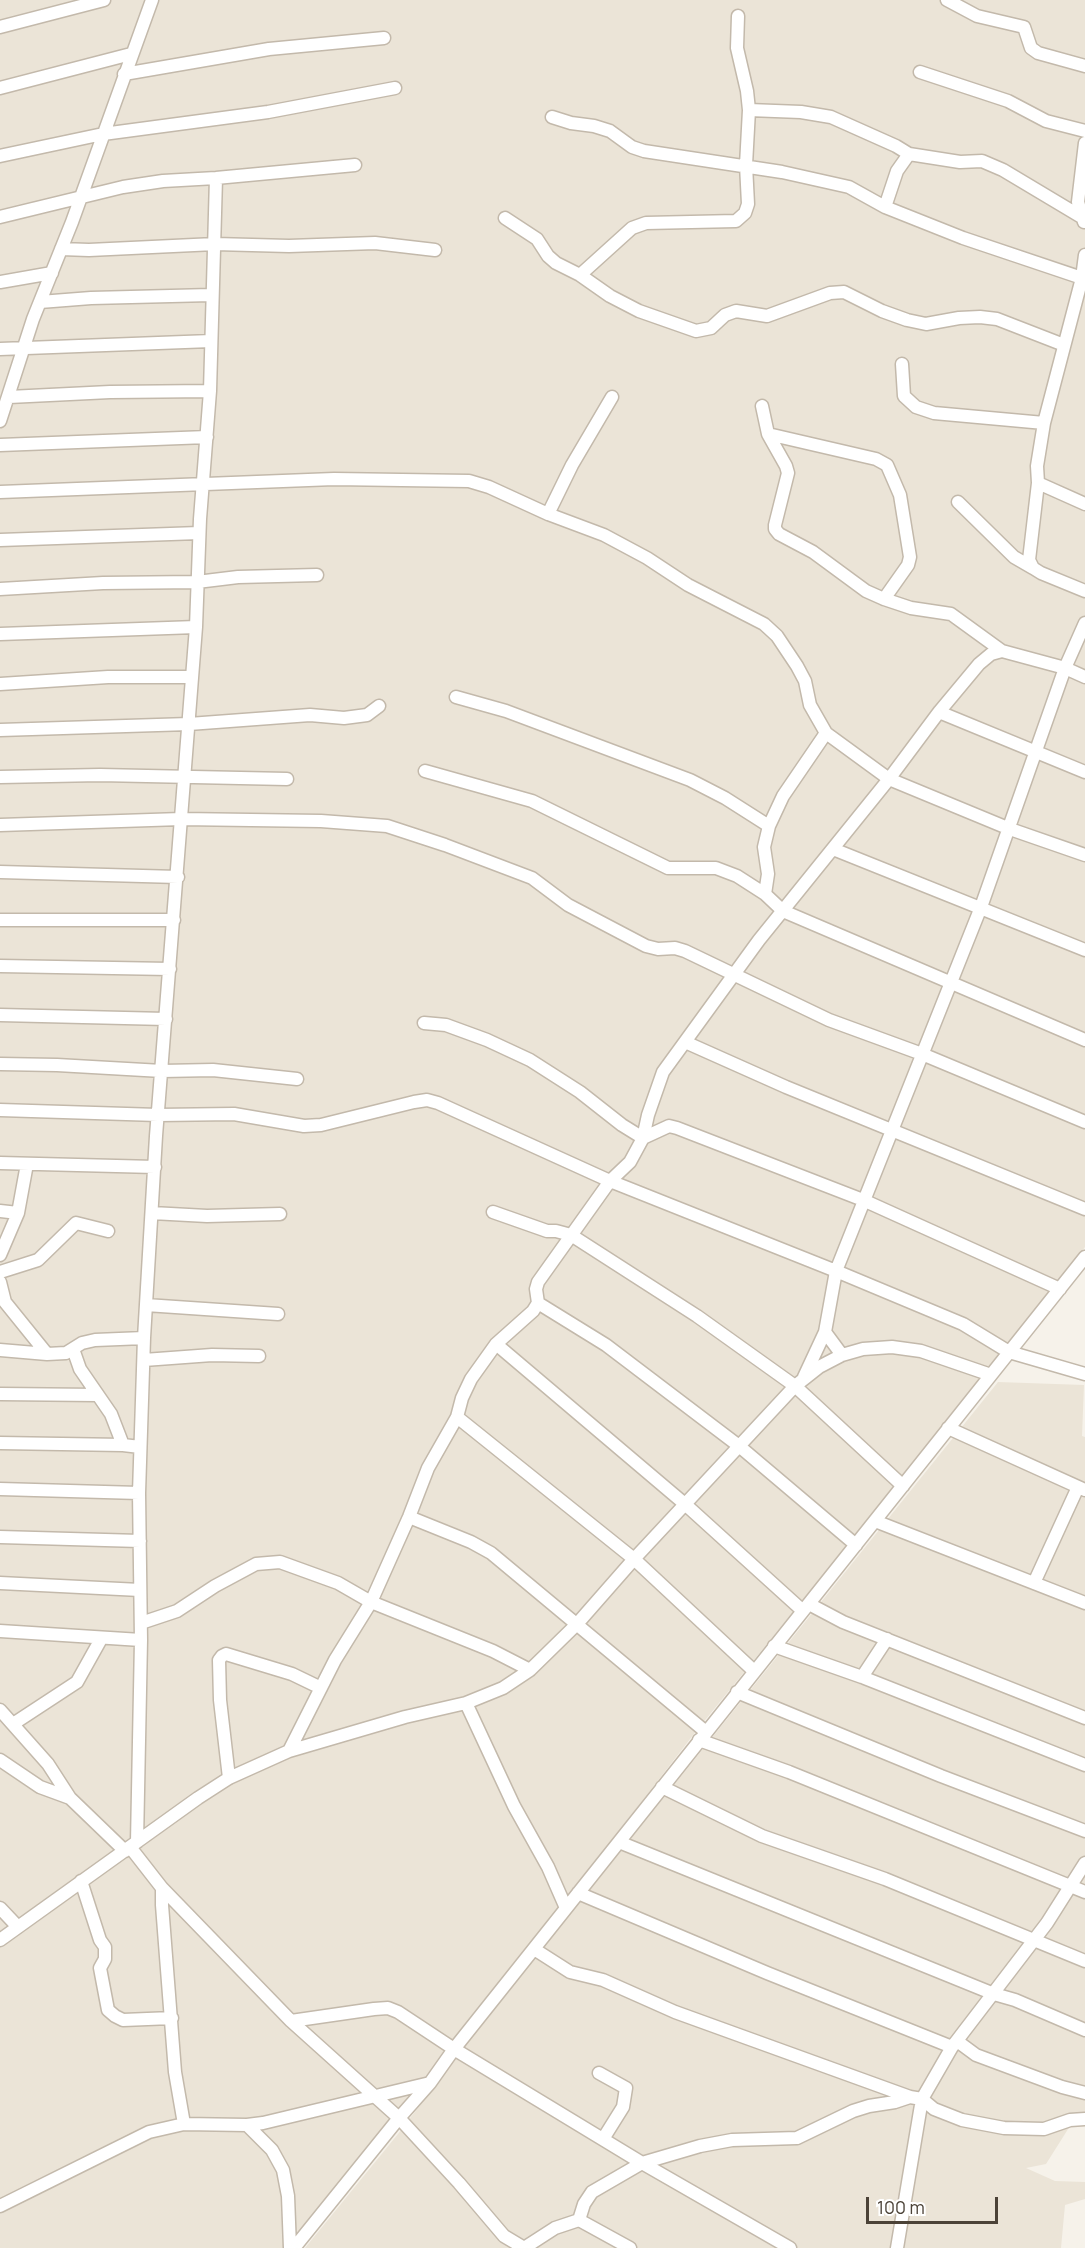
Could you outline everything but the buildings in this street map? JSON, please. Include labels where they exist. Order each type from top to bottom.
[{"type":"street","points":[[0,27],[104,0]]},
{"type":"street","points":[[0,421],[40,302],[152,0]]},
{"type":"street","points":[[947,0],[977,16],[1024,27],[1031,48],[1038,53],[1085,66]]},
{"type":"street","points":[[580,275],[632,228],[646,223],[736,221],[745,213],[748,204],[746,165],[749,110],[737,48],[738,16]]},
{"type":"street","points":[[124,74],[269,50],[384,38]]},
{"type":"street","points":[[0,88],[131,54]]},
{"type":"street","points":[[920,72],[1008,101],[1046,121],[1085,131]]},
{"type":"street","points":[[0,156],[103,134],[268,112],[395,88]]},
{"type":"street","points":[[749,110],[801,112],[831,117],[909,154],[960,162],[982,161],[1030,185],[1085,221]]},
{"type":"street","points":[[552,117],[610,131],[632,147],[644,151],[746,165],[849,188],[885,207],[963,238],[1084,278]]},
{"type":"street","points":[[1085,144],[1078,202],[1085,221]]},
{"type":"street","points":[[885,207],[897,171],[909,154]]},
{"type":"street","points":[[0,217],[123,187],[163,181],[355,165]]},
{"type":"street","points":[[131,1847],[141,1640],[139,1493],[144,1338],[154,1167],[196,627],[199,533],[210,391],[216,178]]},
{"type":"street","points":[[505,218],[537,238],[548,256],[556,263],[580,275],[610,296],[639,312],[696,331],[711,328],[725,315],[736,311],[767,316],[830,293],[844,292],[882,311],[907,320],[926,324],[959,318],[997,319],[1064,345]]},
{"type":"street","points":[[61,249],[89,250],[215,244],[289,246],[375,243],[435,250]]},
{"type":"street","points":[[1033,568],[1029,560],[1038,483],[1037,466],[1044,423],[1084,278],[1085,255]]},
{"type":"street","points":[[0,282],[52,273]]},
{"type":"street","points":[[40,302],[91,298],[211,295]]},
{"type":"street","points":[[0,349],[211,341]]},
{"type":"street","points":[[902,364],[904,396],[916,407],[934,413],[1044,423]]},
{"type":"street","points":[[9,397],[110,392],[210,391]]},
{"type":"street","points":[[548,514],[572,465],[612,397]]},
{"type":"street","points":[[762,406],[768,434],[788,473],[775,529],[779,534],[813,552],[867,591],[884,599],[911,608],[951,614],[1002,651],[1065,668],[1085,677]]},
{"type":"street","points":[[768,434],[876,459],[887,465],[900,495],[910,557],[908,565],[884,599]]},
{"type":"street","points":[[0,445],[207,437]]},
{"type":"street","points":[[0,492],[334,479],[469,481],[489,487],[548,514],[604,535],[647,558],[688,585],[764,624],[777,636],[797,666],[805,681],[810,705],[826,733],[889,779],[1010,829],[1085,855]]},
{"type":"street","points":[[1038,483],[1085,504]]},
{"type":"street","points":[[958,502],[1014,557],[1085,591]]},
{"type":"street","points":[[0,540],[199,533]]},
{"type":"street","points":[[0,589],[317,575]]},
{"type":"street","points":[[799,1383],[825,1332],[836,1271],[981,907],[1065,668],[1085,623]]},
{"type":"street","points":[[0,634],[196,627]]},
{"type":"street","points":[[289,1751],[335,1660],[371,1602],[428,1468],[457,1417],[462,1398],[471,1379],[496,1344],[533,1311],[538,1303],[536,1289],[538,1282],[610,1181],[630,1162],[643,1138],[648,1115],[663,1072],[783,911],[889,779],[939,712],[979,664],[991,654],[1002,651]]},
{"type":"street","points":[[0,684],[108,677],[192,677]]},
{"type":"street","points":[[456,698],[506,711],[690,780],[725,798],[769,826]]},
{"type":"street","points":[[0,730],[189,724],[310,714],[344,718],[367,715],[379,706]]},
{"type":"street","points":[[939,712],[1085,772]]},
{"type":"street","points":[[765,894],[768,874],[764,847],[769,826],[783,796],[826,733]]},
{"type":"street","points":[[425,771],[532,801],[668,868],[716,868],[737,876],[765,894],[783,911],[1085,1040]]},
{"type":"street","points":[[0,777],[100,775],[287,779]]},
{"type":"street","points":[[0,825],[181,819],[321,821],[387,826],[445,845],[532,879],[568,904],[646,946],[658,950],[675,948],[685,951],[828,1020],[922,1054],[1085,1122]]},
{"type":"street","points":[[832,849],[1085,950]]},
{"type":"street","points":[[0,872],[178,877]]},
{"type":"street","points":[[0,920],[174,920]]},
{"type":"street","points":[[0,966],[170,969]]},
{"type":"street","points":[[0,1015],[166,1019]]},
{"type":"street","points":[[424,1023],[446,1025],[487,1040],[530,1060],[580,1092],[622,1125],[643,1138]]},
{"type":"street","points":[[686,1041],[786,1087],[1085,1209]]},
{"type":"street","points":[[0,1064],[162,1071],[213,1070],[297,1078]]},
{"type":"street","points":[[0,1110],[158,1115],[234,1114],[304,1126],[321,1125],[427,1100],[450,1108],[610,1181],[963,1324],[1009,1352],[1085,1374]]},
{"type":"street","points":[[643,1138],[669,1126],[677,1128],[863,1200],[1060,1289]]},
{"type":"street","points":[[0,1163],[154,1167]]},
{"type":"street","points":[[0,1255],[18,1213],[27,1164]]},
{"type":"street","points":[[0,1210],[18,1213]]},
{"type":"street","points":[[493,1212],[546,1231],[556,1231],[571,1236],[799,1383],[903,1485]]},
{"type":"street","points":[[152,1213],[207,1216],[280,1214]]},
{"type":"street","points":[[0,1272],[38,1260],[76,1224],[108,1231]]},
{"type":"street","points":[[292,2248],[430,2083],[534,1948],[1085,1257]]},
{"type":"street","points":[[0,1282],[3,1302],[47,1354]]},
{"type":"street","points":[[538,1303],[606,1345],[739,1446],[856,1545]]},
{"type":"street","points":[[146,1305],[278,1314]]},
{"type":"street","points":[[825,1332],[842,1355]]},
{"type":"street","points":[[0,1350],[47,1354],[66,1353],[82,1343],[94,1340],[144,1338]]},
{"type":"street","points":[[496,1344],[806,1607],[1085,1718]]},
{"type":"street","points":[[0,1940],[229,1778],[289,1751],[405,1717],[466,1703],[503,1688],[530,1670],[578,1624],[634,1559],[799,1383],[842,1355],[863,1349],[882,1348],[921,1351],[991,1375]]},
{"type":"street","points":[[73,1349],[80,1369],[111,1414],[123,1445]]},
{"type":"street","points":[[144,1360],[212,1355],[259,1356]]},
{"type":"street","points":[[0,1394],[97,1395]]},
{"type":"street","points":[[457,1417],[634,1559],[754,1671]]},
{"type":"street","points":[[948,1428],[1081,1488],[1034,1583]]},
{"type":"street","points":[[0,1443],[140,1447]]},
{"type":"street","points":[[0,1489],[139,1493]]},
{"type":"street","points":[[409,1517],[471,1542],[491,1553],[578,1624],[703,1736],[1085,1892]]},
{"type":"street","points":[[875,1521],[1085,1603]]},
{"type":"street","points":[[0,1537],[140,1541]]},
{"type":"street","points":[[141,1623],[177,1611],[215,1586],[256,1564],[280,1562],[338,1583],[371,1602],[493,1651],[530,1670]]},
{"type":"street","points":[[0,1583],[140,1590]]},
{"type":"street","points":[[0,1631],[141,1640]]},
{"type":"street","points":[[12,1724],[77,1682],[101,1638]]},
{"type":"street","points":[[862,1677],[887,1639]]},
{"type":"street","points":[[774,1646],[862,1677],[1085,1766]]},
{"type":"street","points":[[229,1778],[220,1700],[219,1660],[222,1656],[226,1654],[292,1674],[321,1688]]},
{"type":"street","points":[[738,1692],[941,1776],[1085,1831]]},
{"type":"street","points":[[466,1703],[514,1806],[549,1867],[566,1908]]},
{"type":"street","points":[[0,1710],[48,1764],[70,1798],[131,1847],[162,1888],[291,2021],[399,2118],[504,2236],[524,2248],[555,2228],[579,2220],[630,2248]]},
{"type":"street","points":[[0,1760],[40,1787],[70,1798]]},
{"type":"street","points":[[662,1787],[762,1836],[885,1879],[1085,1961]]},
{"type":"street","points":[[619,1842],[1085,2030]]},
{"type":"street","points":[[897,2248],[916,2098],[1052,1915],[1085,1863]]},
{"type":"street","points":[[81,1881],[100,1940],[105,1947],[105,1959],[100,1968],[108,2010],[114,2016],[123,2019],[172,2018]]},
{"type":"street","points":[[162,1888],[175,2072],[184,2124]]},
{"type":"street","points":[[578,1893],[767,1973],[954,2044],[976,2055],[1062,2087],[1085,2093]]},
{"type":"street","points":[[0,1908],[18,1927]]},
{"type":"street","points":[[534,1948],[570,1972],[603,1980],[675,2012],[916,2098],[947,2115],[1004,2128],[1048,2128],[1070,2120],[1085,2119]]},
{"type":"street","points":[[291,2021],[388,2008],[399,2012],[454,2049],[642,2163],[790,2248]]},
{"type":"street","points":[[599,2073],[626,2088],[623,2108],[603,2139]]},
{"type":"street","points":[[0,2206],[149,2132],[184,2124],[247,2125],[430,2083]]},
{"type":"street","points":[[579,2220],[584,2204],[592,2192],[642,2163],[700,2146],[732,2140],[797,2138],[853,2110],[916,2098]]},
{"type":"street","points":[[247,2125],[272,2150],[283,2170],[288,2196],[292,2248]]},
{"type":"shaded area","points":[[0,0],[1085,0],[1085,1247],[984,1377],[697,1730],[479,2012],[292,2248],[0,2248]]},
{"type":"shaded area","points":[[998,1382],[1084,1385],[1082,1436],[1085,1437],[1085,2124],[1070,2126],[1046,2164],[1026,2168],[1055,2181],[1085,2182],[1085,2199],[1065,2205],[1061,2248],[305,2248],[398,2134],[485,2020]]}]
